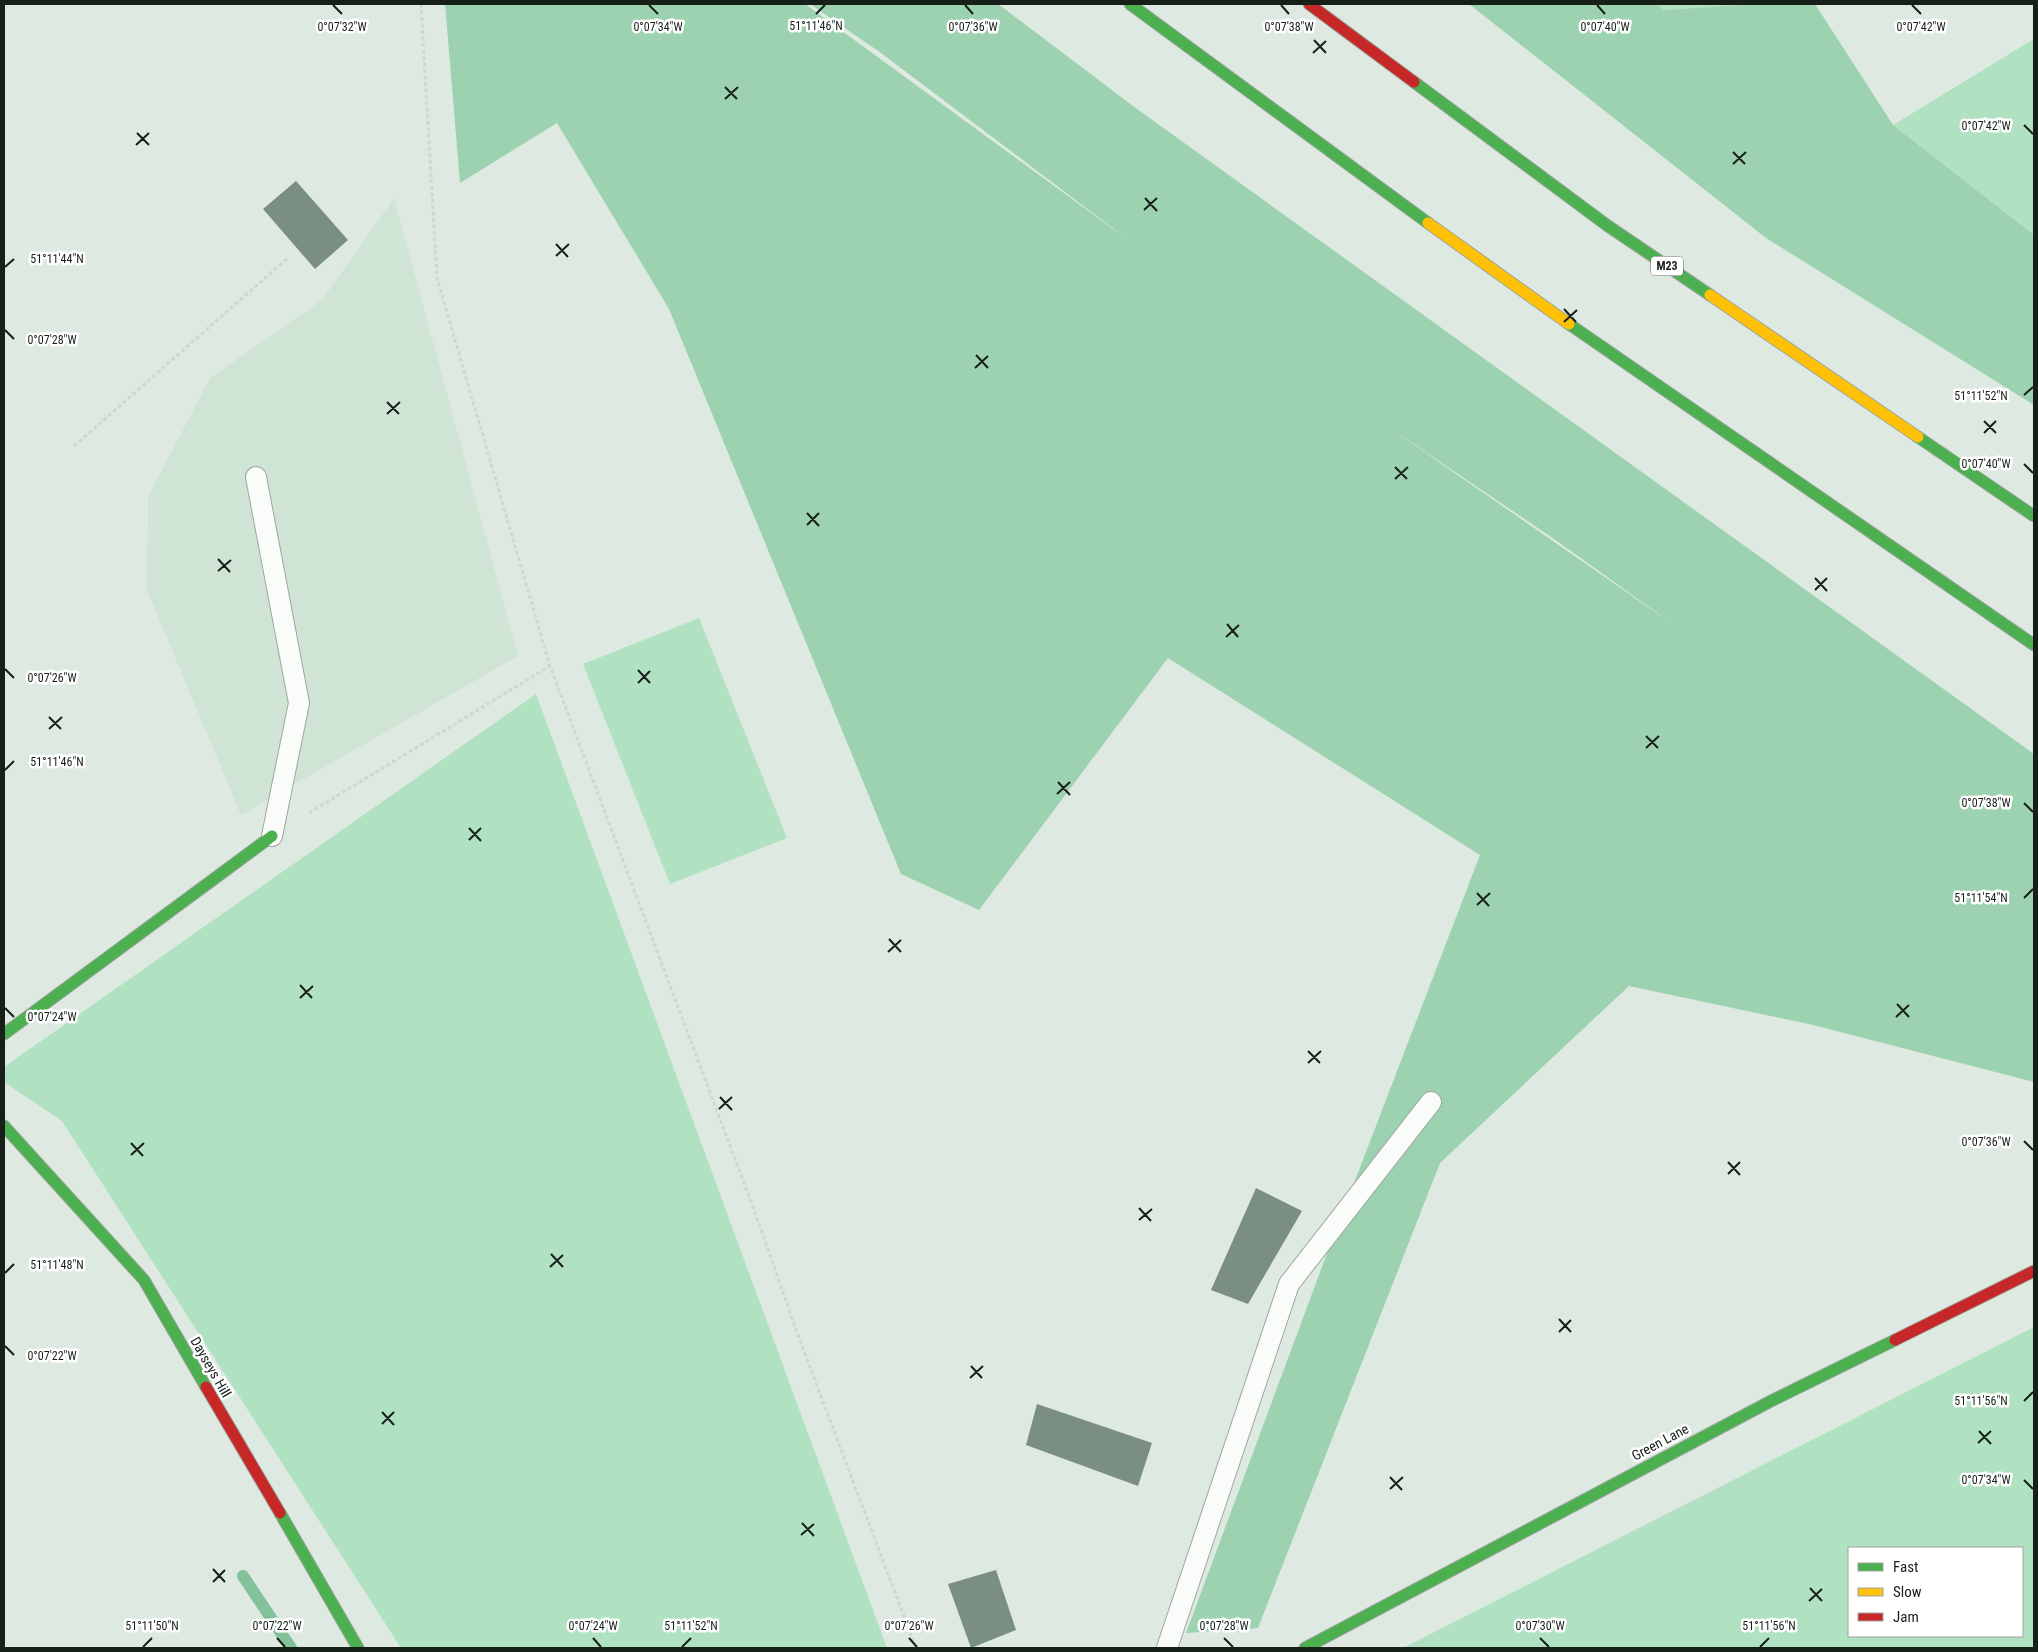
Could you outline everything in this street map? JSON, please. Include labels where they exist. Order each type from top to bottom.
[{"type":"main road","points":[[1130,4],[1525,294],[2034,644]]},
{"type":"main road","name":"M23","points":[[1309,4],[1608,226],[2034,516]]},
{"type":"main road","points":[[4,1034],[272,836]]},
{"type":"main road","name":"Dayseys Hill","points":[[4,1126],[144,1280],[358,1648]]},
{"type":"main road","name":"Green Lane","points":[[1305,1648],[1771,1400],[2034,1271]]},
{"type":"lane","points":[[256,477],[299,703],[272,836]]},
{"type":"lane","points":[[1167,1648],[1289,1284],[1431,1102]]},
{"type":"path","points":[[421,4],[437,278],[550,666],[916,1648]]},
{"type":"path","points":[[74,446],[289,257]]},
{"type":"path","points":[[272,836],[550,666]]},
{"type":"shaded area","points":[[394,198],[518,656],[241,815],[147,590],[148,497],[210,378],[322,300]]},
{"type":"green space","points":[[445,4],[805,4],[1131,242],[881,53],[810,4],[998,4],[1137,109],[2034,754],[2034,1082],[1813,1025],[1629,986],[1440,1163],[1258,1628],[1186,1633],[1326,1256],[1480,855],[1168,658],[979,910],[901,874],[669,309],[557,123],[460,183]],"holes":[[[1387,426],[1554,539],[1677,627]]]},
{"type":"green space","points":[[1469,4],[1656,4],[1664,10],[1754,4],[1815,4],[1893,125],[2034,235],[2034,405],[1766,238]]},
{"type":"green space","points":[[1656,4],[1754,4],[1664,10]]},
{"type":"green space","points":[[2034,39],[2034,235],[1893,125]]},
{"type":"green space","points":[[699,618],[787,838],[670,884],[583,664]]},
{"type":"green space","points":[[536,694],[887,1648],[401,1648],[62,1121],[4,1082],[4,1067]]},
{"type":"green space","points":[[2034,1327],[2034,1648],[1403,1648]]},
{"type":"building","points":[[296,181],[348,240],[315,269],[263,209]]},
{"type":"building","points":[[1256,1188],[1302,1211],[1248,1304],[1211,1290]]},
{"type":"building","points":[[1037,1404],[1152,1443],[1138,1486],[1026,1445]]},
{"type":"building","points":[[996,1570],[1016,1630],[971,1648],[948,1584]]},
{"type":"waterway","points":[[243,1576],[291,1648]]},
{"type":"traffic: fast","points":[[1130,4],[1428,223]]},
{"type":"traffic: fast","points":[[1414,82],[1608,226],[1710,295]]},
{"type":"traffic: fast","points":[[1569,324],[2034,645]]},
{"type":"traffic: fast","points":[[1918,437],[2034,516]]},
{"type":"traffic: fast","points":[[4,1034],[272,836]]},
{"type":"traffic: fast","points":[[4,1126],[144,1280],[206,1387]]},
{"type":"traffic: fast","points":[[1305,1648],[1771,1401],[1895,1340]]},
{"type":"traffic: fast","points":[[280,1513],[358,1648]]},
{"type":"traffic: slow","points":[[1428,223],[1569,324]]},
{"type":"traffic: slow","points":[[1710,295],[1918,437]]},
{"type":"traffic: jam","points":[[1309,4],[1414,82]]},
{"type":"traffic: jam","points":[[1895,1340],[2034,1271]]},
{"type":"traffic: jam","points":[[206,1387],[280,1513]]}]
